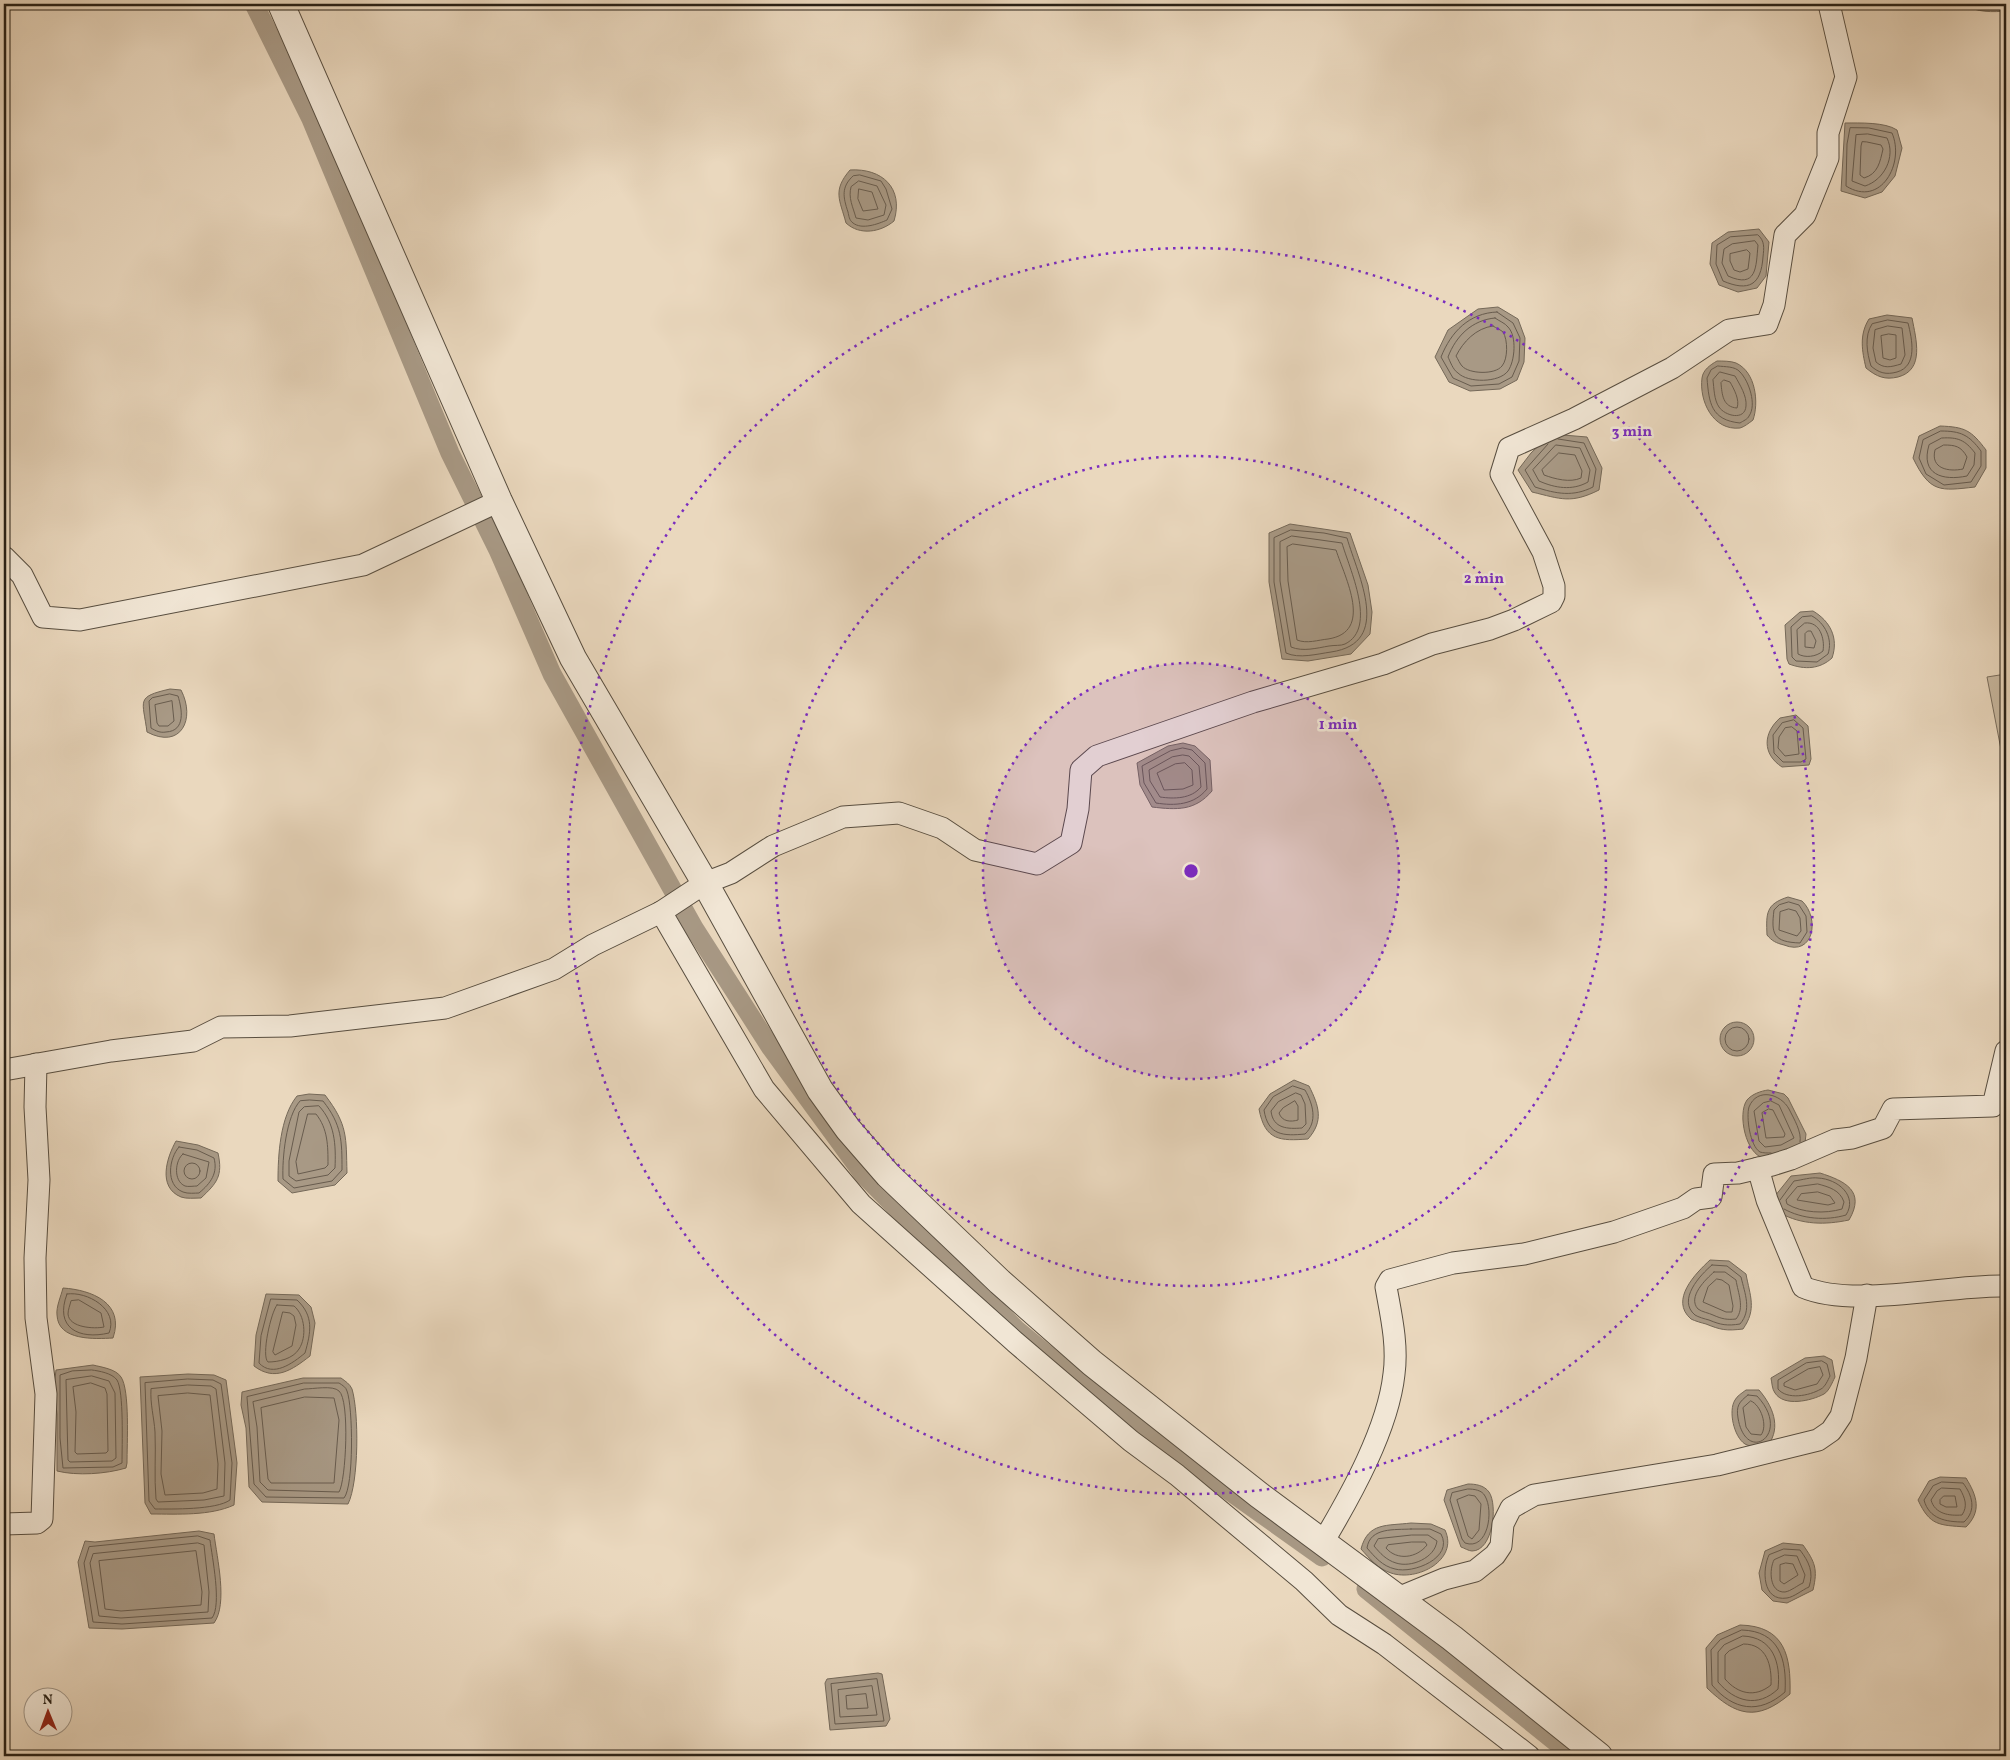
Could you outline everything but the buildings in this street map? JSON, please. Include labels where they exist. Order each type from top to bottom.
[{"type":"street","points":[[281,4],[499,501],[574,658],[705,883],[820,1090],[848,1129],[888,1175],[1000,1282],[1092,1364],[1398,1598],[1599,1756]]},
{"type":"street","points":[[4,1070],[111,1051],[193,1041],[221,1027],[290,1026],[403,1011],[445,1008],[554,969],[593,945],[661,912],[705,883],[731,873],[773,846],[844,817],[879,812],[899,813],[942,828],[975,850],[1037,864],[1071,843],[1078,809],[1081,770],[1097,756],[1253,702],[1382,664],[1432,644],[1498,626],[1551,602],[1554,596],[1554,586],[1543,552],[1501,474],[1509,448],[1574,419],[1672,368],[1729,330],[1767,324],[1774,305],[1785,235],[1805,215],[1828,158],[1828,133],[1846,78],[1829,4]]},
{"type":"street","points":[[4,557],[22,575],[43,617],[80,620],[363,565],[499,501]]},
{"type":"street","points":[[661,912],[764,1089],[861,1204],[1015,1342],[1131,1441],[1177,1475],[1304,1581],[1339,1615],[1384,1644],[1530,1756]]},
{"type":"street","points":[[1323,1542],[1357,1483],[1384,1414],[1394,1374],[1395,1336],[1386,1287],[1390,1280],[1453,1263],[1524,1254],[1614,1232],[1682,1208],[1696,1199],[1711,1196],[1714,1174],[1738,1173],[1791,1160],[1835,1140],[1852,1138],[1883,1128],[1893,1109],[1993,1106],[2006,1051]]},
{"type":"street","points":[[4,1524],[37,1523],[42,1519],[46,1394],[36,1318],[35,1258],[39,1180],[35,1107],[36,1064]]},
{"type":"street","points":[[1758,1168],[1767,1200],[1803,1287],[1815,1292],[1867,1295],[2006,1286]]},
{"type":"street","points":[[1398,1598],[1444,1579],[1475,1571],[1495,1555],[1501,1546],[1504,1524],[1511,1508],[1534,1496],[1717,1465],[1818,1440],[1831,1431],[1841,1416],[1856,1358],[1867,1295]]},
{"type":"shaded area","points":[[2006,674],[2006,765],[2004,765],[1987,677]]},
{"type":"water","points":[[1966,4],[2006,4],[2006,11],[1991,12],[1979,10]]},
{"type":"water","points":[[1845,123],[1879,124],[1897,130],[1902,148],[1895,176],[1882,192],[1865,198],[1841,191]]},
{"type":"water","points":[[850,170],[872,172],[888,182],[896,199],[894,221],[889,225],[877,230],[864,231],[858,230],[846,223],[840,202],[839,190],[844,177]]},
{"type":"water","points":[[1759,229],[1769,242],[1766,276],[1757,288],[1738,292],[1719,285],[1710,264],[1712,243],[1728,232]]},
{"type":"water","points":[[1498,307],[1518,319],[1525,338],[1524,362],[1517,380],[1500,389],[1470,391],[1449,382],[1435,357],[1448,330],[1478,309]]},
{"type":"water","points":[[1887,315],[1912,318],[1917,353],[1912,368],[1907,373],[1893,378],[1881,377],[1866,368],[1863,349],[1864,331],[1869,319]]},
{"type":"water","points":[[1717,361],[1729,361],[1743,367],[1752,381],[1756,397],[1755,413],[1753,420],[1740,428],[1730,428],[1722,425],[1715,420],[1706,405],[1703,396],[1702,378],[1707,368]]},
{"type":"water","points":[[1940,426],[1956,427],[1967,431],[1986,450],[1986,468],[1975,487],[1944,489],[1937,487],[1925,478],[1919,469],[1913,458],[1919,436]]},
{"type":"water","points":[[1551,434],[1587,437],[1602,468],[1599,490],[1573,499],[1551,497],[1532,492],[1518,470],[1531,453]]},
{"type":"water","points":[[1290,524],[1350,533],[1368,585],[1372,612],[1370,634],[1351,654],[1308,661],[1282,659],[1269,582],[1269,533]]},
{"type":"water","points":[[1813,611],[1824,620],[1832,631],[1834,651],[1832,658],[1817,666],[1806,668],[1789,664],[1785,625],[1800,612]]},
{"type":"water","points":[[170,689],[181,690],[187,711],[186,721],[177,734],[169,737],[159,737],[147,732],[143,706],[146,698]]},
{"type":"water","points":[[1796,715],[1808,726],[1811,759],[1809,765],[1782,767],[1775,762],[1768,750],[1768,737],[1770,730],[1780,718]]},
{"type":"water","points":[[1183,743],[1195,746],[1210,760],[1212,791],[1206,798],[1185,808],[1152,807],[1140,785],[1137,763],[1168,746]]},
{"type":"water","points":[[1788,897],[1802,901],[1808,908],[1811,917],[1811,934],[1808,941],[1802,946],[1794,947],[1776,943],[1767,935],[1767,915],[1771,906]]},
{"type":"water","points":[[1737,1022],[1749,1027],[1754,1039],[1749,1051],[1737,1056],[1725,1051],[1720,1039],[1725,1027]]},
{"type":"water","points":[[1294,1080],[1309,1086],[1317,1107],[1318,1120],[1308,1139],[1289,1140],[1275,1137],[1265,1127],[1259,1109],[1270,1094]]},
{"type":"water","points":[[1768,1090],[1784,1094],[1788,1098],[1806,1134],[1805,1143],[1764,1158],[1752,1150],[1748,1142],[1743,1124],[1743,1115],[1744,1106],[1749,1098],[1757,1093]]},
{"type":"water","points":[[309,1094],[325,1095],[333,1105],[342,1123],[346,1140],[347,1173],[335,1185],[292,1193],[278,1181],[281,1137],[291,1105],[297,1096]]},
{"type":"water","points":[[176,1141],[198,1145],[218,1153],[219,1173],[215,1183],[201,1198],[181,1197],[169,1186],[166,1179],[167,1163]]},
{"type":"water","points":[[1820,1173],[1845,1184],[1854,1194],[1854,1210],[1849,1220],[1814,1223],[1797,1220],[1780,1213],[1775,1196],[1791,1176]]},
{"type":"water","points":[[1710,1260],[1729,1261],[1746,1274],[1751,1309],[1743,1329],[1724,1330],[1716,1328],[1691,1319],[1685,1312],[1683,1304],[1687,1287]]},
{"type":"water","points":[[63,1288],[95,1295],[110,1307],[114,1316],[115,1326],[113,1338],[79,1337],[64,1330],[59,1323],[57,1315]]},
{"type":"water","points":[[266,1294],[299,1295],[311,1307],[315,1323],[310,1356],[290,1370],[276,1374],[262,1371],[254,1366],[256,1335]]},
{"type":"water","points":[[1824,1356],[1832,1360],[1835,1377],[1826,1393],[1812,1399],[1791,1401],[1779,1397],[1775,1393],[1771,1378],[1805,1358]]},
{"type":"water","points":[[93,1365],[116,1372],[124,1384],[127,1418],[126,1468],[92,1474],[57,1471],[57,1414],[54,1387],[56,1370]]},
{"type":"water","points":[[188,1374],[214,1375],[226,1380],[237,1463],[234,1505],[225,1509],[204,1513],[151,1514],[145,1503],[140,1377]]},
{"type":"water","points":[[303,1378],[341,1378],[352,1389],[356,1414],[357,1447],[352,1494],[348,1504],[262,1502],[249,1487],[246,1428],[241,1405],[242,1392]]},
{"type":"water","points":[[1746,1390],[1759,1390],[1768,1402],[1774,1416],[1774,1431],[1768,1445],[1754,1446],[1745,1444],[1741,1441],[1735,1430],[1732,1417],[1733,1405],[1737,1397]]},
{"type":"water","points":[[1940,1477],[1966,1478],[1970,1485],[1975,1497],[1976,1509],[1966,1527],[1949,1526],[1936,1522],[1922,1509],[1918,1500],[1929,1481]]},
{"type":"water","points":[[1468,1484],[1479,1485],[1485,1488],[1492,1498],[1493,1507],[1492,1526],[1489,1536],[1485,1544],[1479,1549],[1472,1551],[1461,1547],[1444,1500],[1447,1490]]},
{"type":"water","points":[[1431,1524],[1445,1530],[1448,1541],[1446,1551],[1433,1566],[1412,1574],[1401,1575],[1391,1573],[1378,1566],[1361,1549],[1368,1534],[1374,1530],[1386,1525]]},
{"type":"water","points":[[199,1531],[214,1534],[221,1593],[218,1615],[214,1623],[122,1629],[89,1628],[78,1562],[85,1541],[95,1542]]},
{"type":"water","points":[[1783,1543],[1803,1545],[1813,1561],[1815,1571],[1813,1590],[1787,1603],[1773,1601],[1762,1590],[1759,1573],[1765,1551]]},
{"type":"water","points":[[1740,1625],[1767,1631],[1776,1637],[1782,1646],[1789,1667],[1790,1694],[1767,1709],[1757,1712],[1737,1710],[1707,1688],[1706,1648],[1717,1635]]},
{"type":"water","points":[[882,1674],[890,1719],[886,1726],[830,1730],[825,1683],[827,1679]]},
{"type":"waterway","points":[[254,4],[311,119],[450,453],[498,550],[552,674],[694,928],[771,1048],[863,1174],[1016,1329],[1107,1404],[1322,1557]]},
{"type":"waterway","points":[[1366,1589],[1573,1756]]}]
